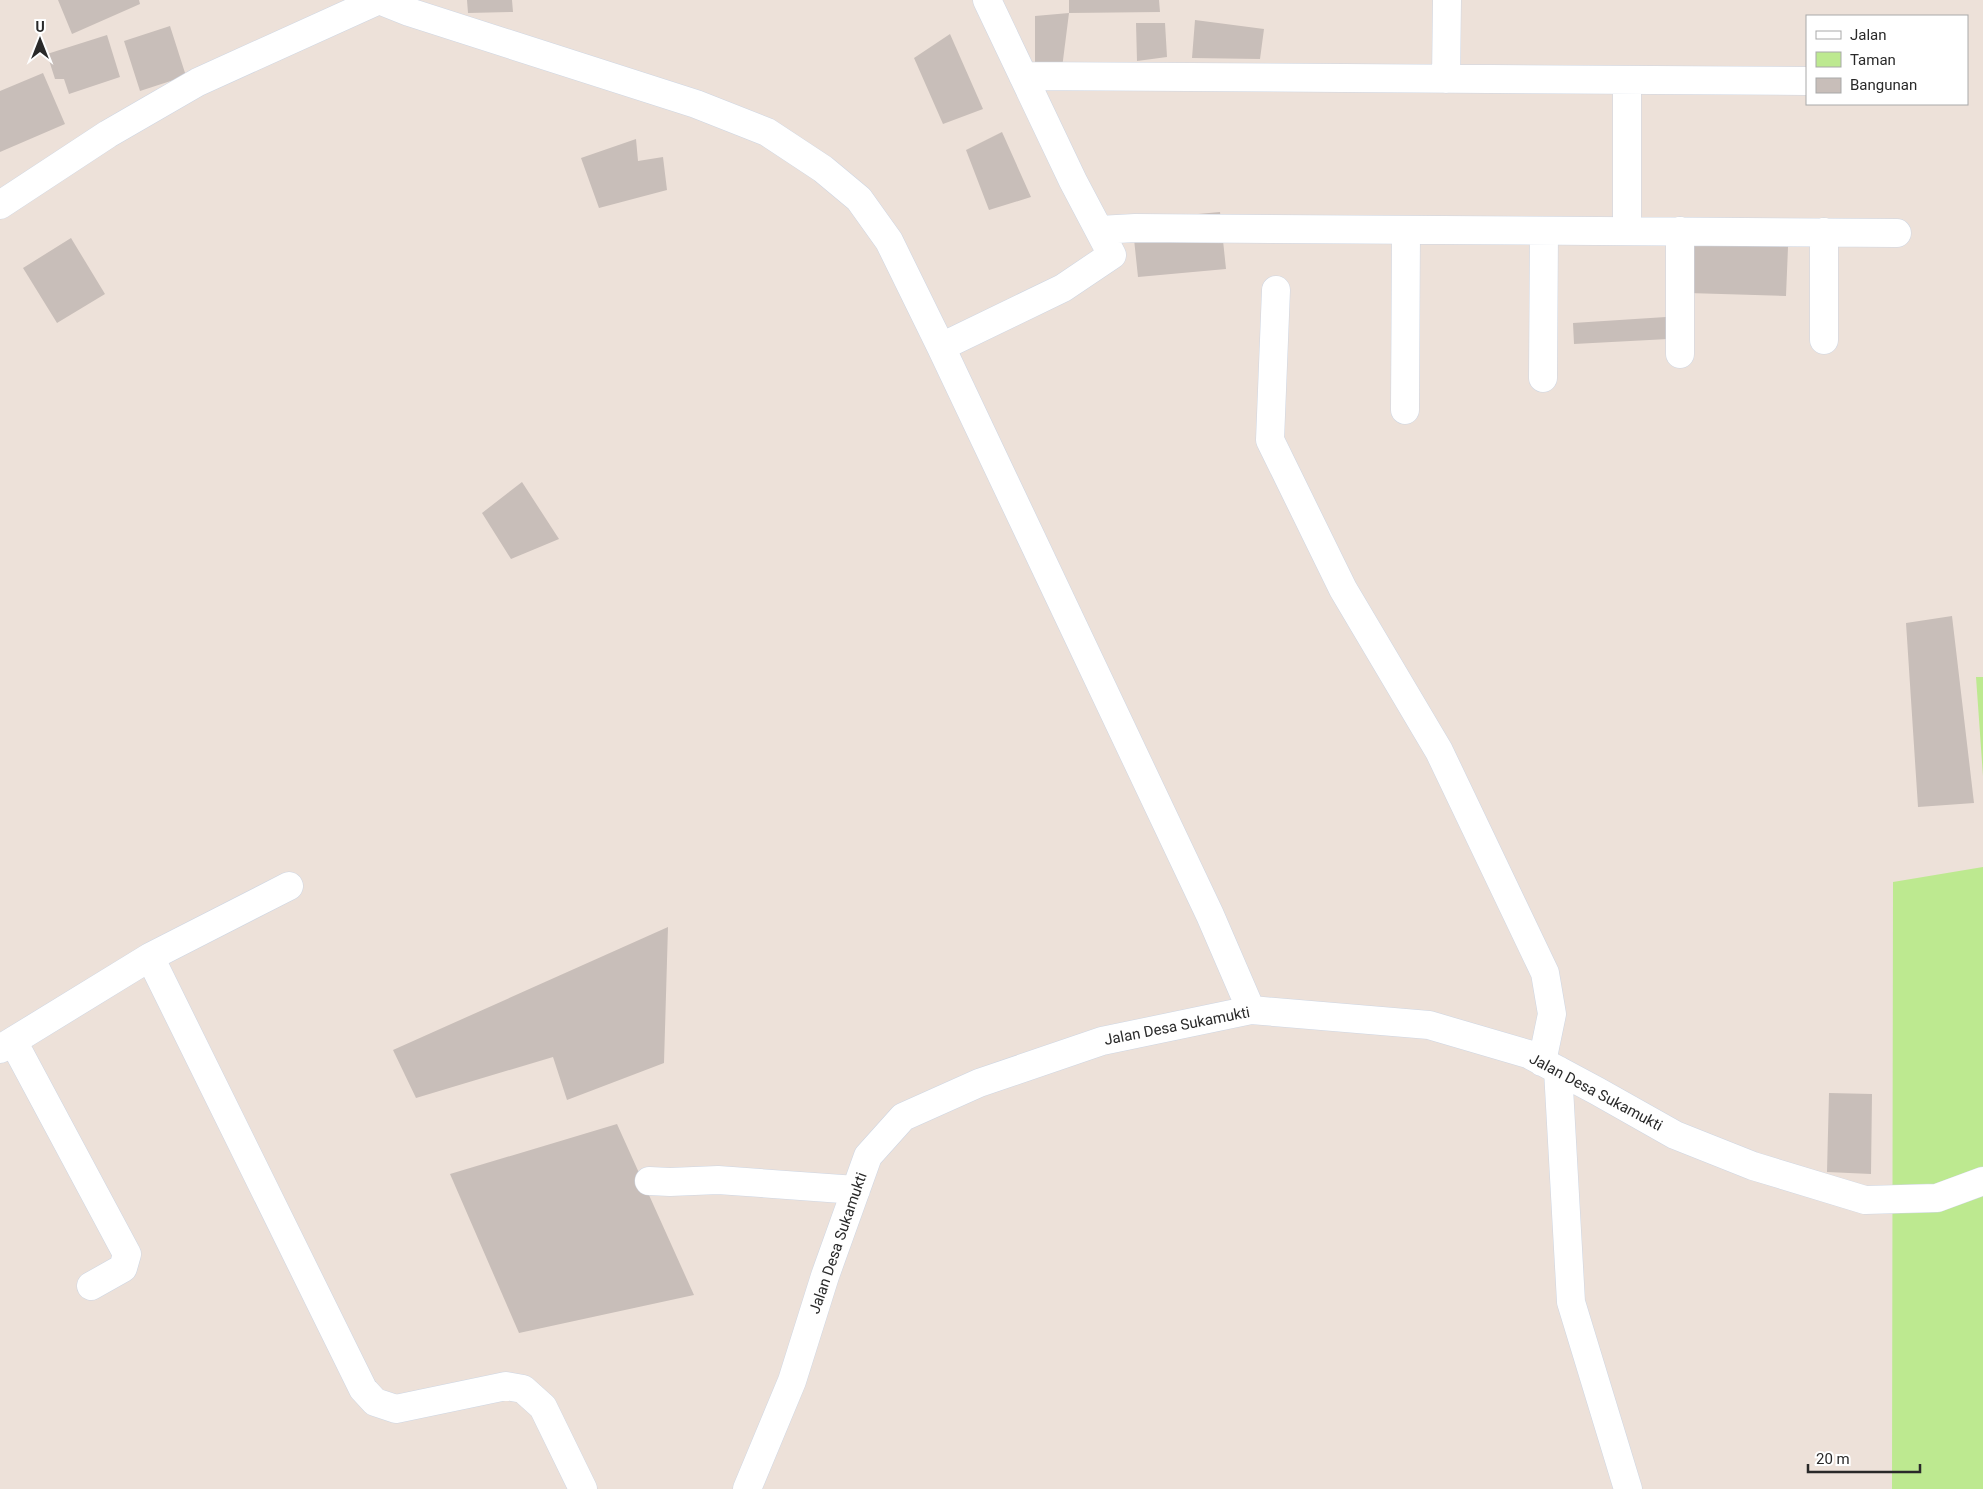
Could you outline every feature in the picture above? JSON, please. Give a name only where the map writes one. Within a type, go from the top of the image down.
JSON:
[{"type":"street","points":[[0,205],[108,134],[198,82],[379,0],[409,12],[696,104],[767,132],[824,168],[859,199],[889,242],[1210,915],[1251,1010]]},
{"type":"street","points":[[941,348],[1063,288],[1112,255],[987,0]]},
{"type":"street","points":[[1446,0],[1446,79]]},
{"type":"street","points":[[1023,76],[1806,81]]},
{"type":"street","points":[[1627,80],[1627,231]]},
{"type":"street","points":[[1099,230],[1897,233]]},
{"type":"street","points":[[1405,410],[1406,230]]},
{"type":"street","points":[[1543,378],[1544,231]]},
{"type":"street","points":[[1680,232],[1680,354]]},
{"type":"street","points":[[1824,232],[1824,340]]},
{"type":"street","points":[[1276,290],[1270,440],[1343,589],[1439,752],[1545,974],[1552,1014],[1550,1066],[1571,1302],[1628,1489]]},
{"type":"street","points":[[91,1286],[123,1268],[127,1254],[6,1045],[150,957],[288,886]]},
{"type":"street","points":[[150,957],[363,1389],[375,1402],[396,1409],[506,1386],[523,1389],[543,1407],[583,1489]]},
{"type":"street","name":"Jalan Desa Sukamukti","points":[[747,1489],[792,1381],[868,1156],[903,1118],[979,1083],[1102,1041],[1251,1010],[1429,1025],[1528,1054],[1675,1135],[1753,1166],[1865,1200],[1937,1198],[1983,1181]]},
{"type":"street","points":[[649,1181],[727,1181],[856,1190]]},
{"type":"green space","points":[[1976,677],[1983,677],[1983,776]]},
{"type":"green space","points":[[1983,867],[1983,1489],[1892,1489],[1893,882]]},
{"type":"building","points":[[58,0],[139,0],[140,4],[72,34]]},
{"type":"building","points":[[467,0],[512,0],[513,12],[468,13]]},
{"type":"building","points":[[1069,0],[1159,0],[1160,12],[1069,13]]},
{"type":"building","points":[[1069,13],[1061,76],[1035,68],[1035,16]]},
{"type":"building","points":[[1195,20],[1264,29],[1260,59],[1192,58]]},
{"type":"building","points":[[1136,23],[1165,23],[1167,57],[1137,61]]},
{"type":"building","points":[[170,26],[186,76],[140,91],[124,41]]},
{"type":"building","points":[[950,34],[983,109],[943,124],[914,58]]},
{"type":"building","points":[[107,35],[120,77],[69,94],[64,79],[55,79],[47,54]]},
{"type":"building","points":[[43,73],[65,124],[0,152],[0,91]]},
{"type":"building","points":[[1002,132],[1031,197],[989,210],[966,150]]},
{"type":"building","points":[[636,139],[638,161],[663,157],[667,190],[599,208],[581,158]]},
{"type":"building","points":[[1220,212],[1226,269],[1138,277],[1132,220]]},
{"type":"building","points":[[1691,220],[1789,223],[1786,296],[1688,293]]},
{"type":"building","points":[[71,238],[105,294],[57,323],[23,268]]},
{"type":"building","points":[[1666,317],[1668,339],[1574,344],[1573,323]]},
{"type":"building","points":[[522,482],[559,539],[511,559],[482,513]]},
{"type":"building","points":[[1952,616],[1974,803],[1918,807],[1906,623]]},
{"type":"building","points":[[668,927],[664,1063],[567,1100],[553,1057],[416,1098],[393,1050]]},
{"type":"building","points":[[1829,1093],[1872,1094],[1871,1174],[1827,1172]]},
{"type":"building","points":[[617,1124],[694,1295],[519,1333],[450,1174]]}]
